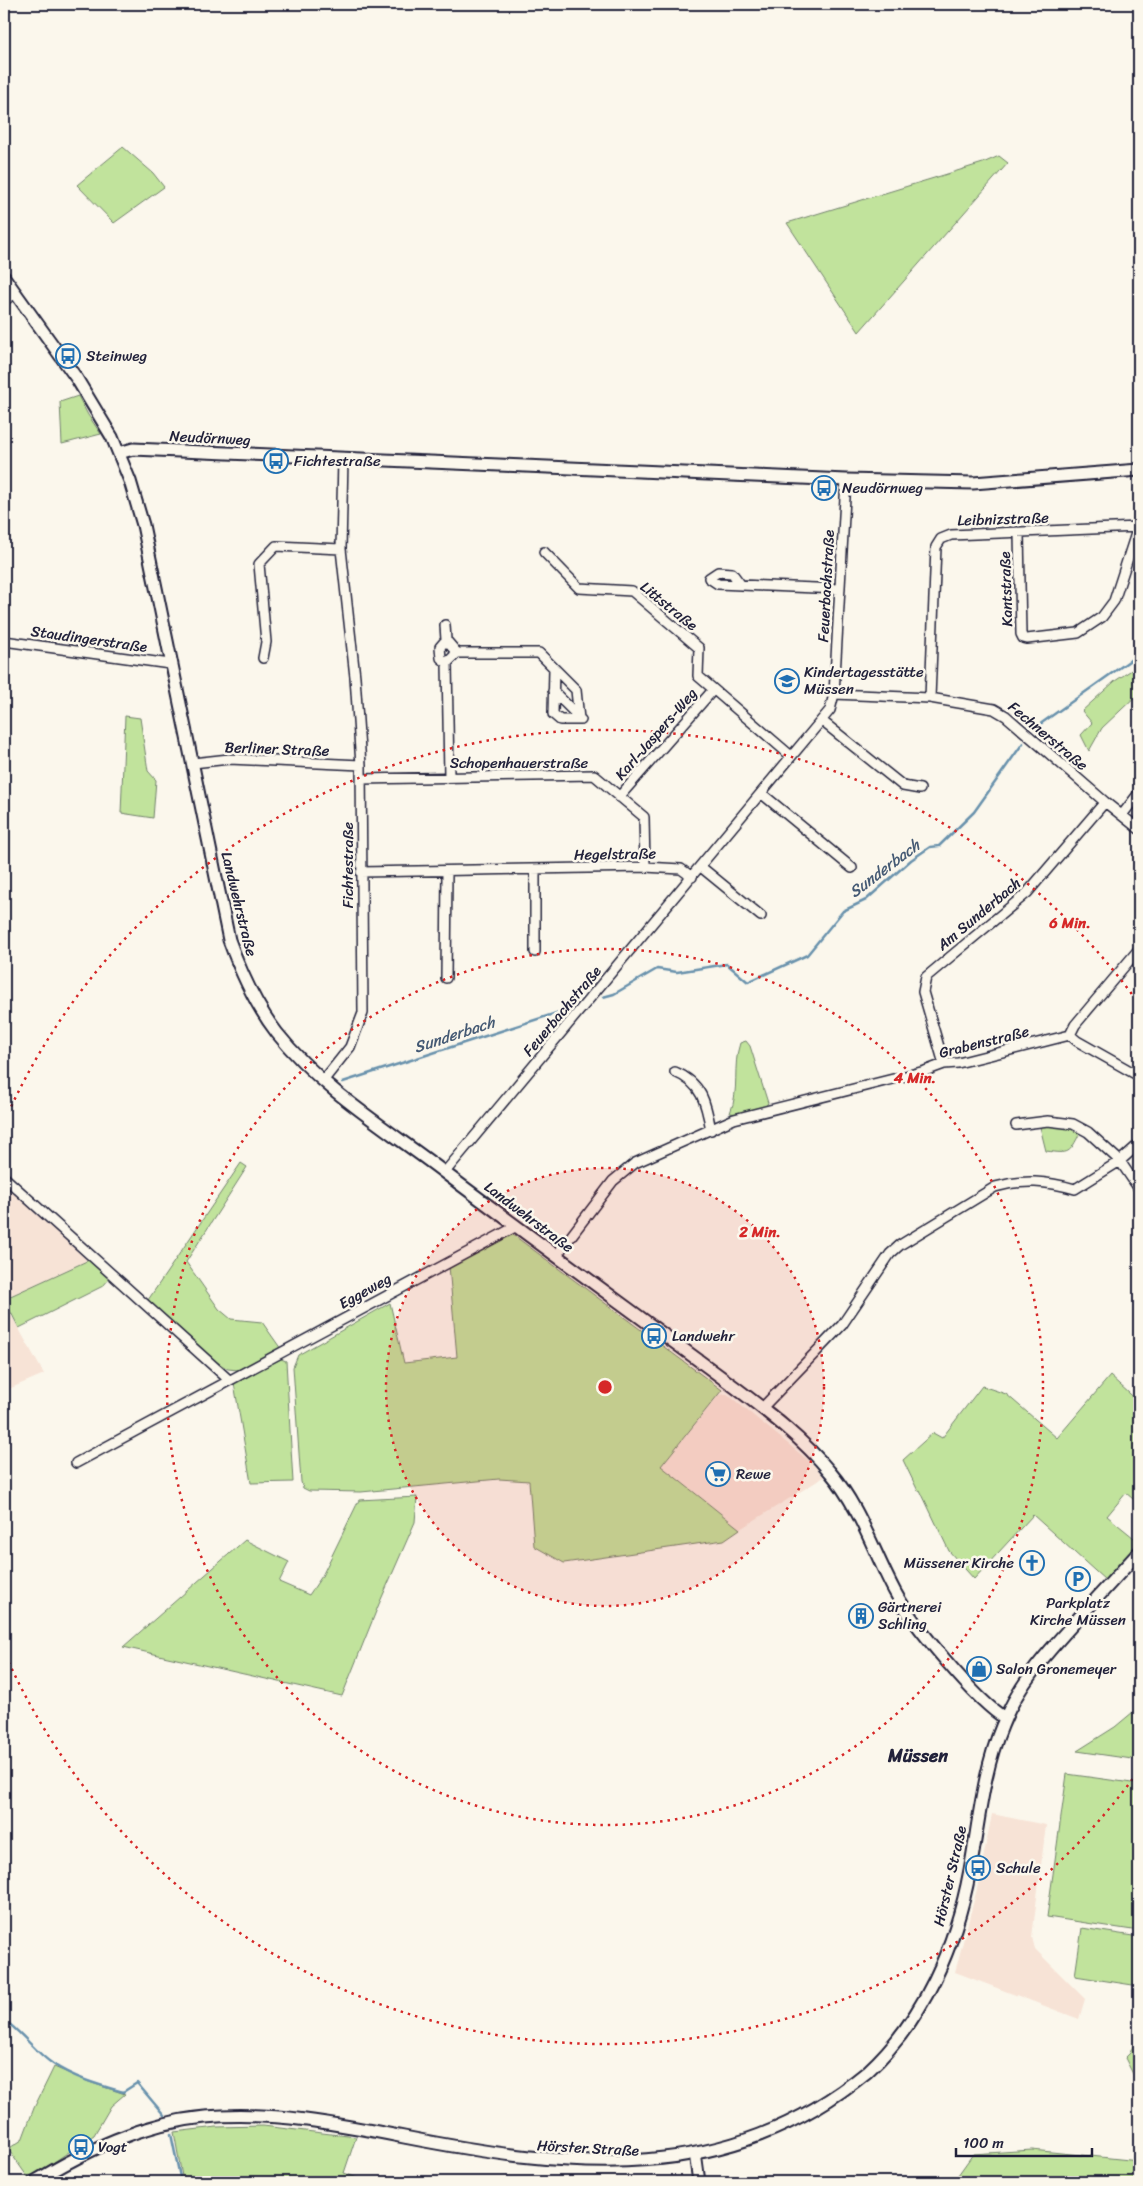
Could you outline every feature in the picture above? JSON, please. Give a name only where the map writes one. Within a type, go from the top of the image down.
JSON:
[{"type":"street","points":[[4,277],[77,379],[120,454],[143,525],[170,664]]},
{"type":"street","points":[[4,301],[15,293]]},
{"type":"street","name":"Neudörnweg","points":[[120,454],[133,449],[974,484],[1139,470]]},
{"type":"street","name":"Fichtestraße","points":[[323,1081],[350,1047],[363,1013],[361,765],[355,677],[342,549],[343,459]]},
{"type":"street","name":"Feuerbachstraße","points":[[445,1172],[830,710],[834,694],[846,480]]},
{"type":"street","name":"Leibnizstraße","points":[[930,698],[937,544],[944,537],[951,535],[1019,533],[1139,525]]},
{"type":"street","name":"Kantstraße","points":[[1019,533],[1021,634],[1023,638],[1027,639],[1078,633],[1102,617],[1114,601],[1139,525]]},
{"type":"street","points":[[263,658],[266,642],[259,564],[276,546],[342,549]]},
{"type":"street","name":"Littstraße","points":[[544,552],[579,588],[632,591],[699,648],[698,676],[791,756]]},
{"type":"street","points":[[741,585],[839,589]]},
{"type":"street","points":[[445,625],[446,640],[457,654]]},
{"type":"street","points":[[446,640],[440,647],[440,652],[441,658],[447,663]]},
{"type":"street","name":"Staudingerstraße","points":[[4,641],[170,664]]},
{"type":"street","points":[[449,776],[447,663],[457,654],[539,653],[576,690],[579,719]]},
{"type":"street","name":"Landwehrstraße","points":[[170,664],[193,763],[224,920],[239,969],[277,1032],[301,1060],[323,1081],[515,1227],[762,1408],[831,1472],[856,1511],[896,1594],[908,1612],[990,1708],[1005,1718]]},
{"type":"street","points":[[554,668],[553,714],[560,720],[579,719]]},
{"type":"street","points":[[560,698],[572,686]]},
{"type":"street","name":"Karl-Jaspers-Weg","points":[[619,797],[713,690]]},
{"type":"street","points":[[552,691],[579,719]]},
{"type":"street","name":"Fechnerstraße","points":[[834,694],[930,698],[994,709],[1006,716],[1105,802],[1139,828]]},
{"type":"street","points":[[822,721],[903,786],[920,789]]},
{"type":"street","name":"Berliner Straße","points":[[193,763],[229,760],[361,765]]},
{"type":"street","name":"Schopenhauerstraße","points":[[361,779],[594,775],[644,817],[645,866]]},
{"type":"street","points":[[761,793],[852,868]]},
{"type":"street","points":[[1122,815],[1139,793]]},
{"type":"street","name":"Am Sunderbach","points":[[944,1064],[923,992],[926,977],[1027,893],[1105,802]]},
{"type":"street","name":"Hegelstraße","points":[[361,872],[447,872],[645,866],[681,869],[692,877]]},
{"type":"street","points":[[700,867],[761,916]]},
{"type":"street","points":[[535,870],[535,952]]},
{"type":"street","points":[[446,978],[447,872]]},
{"type":"street","points":[[1139,949],[1074,1025],[1070,1035],[1077,1041],[1139,1076]]},
{"type":"street","name":"Grabenstraße","points":[[556,1256],[613,1181],[623,1172],[635,1163],[734,1119],[925,1071],[944,1064],[958,1063],[1070,1035]]},
{"type":"street","points":[[675,1072],[689,1078],[699,1092],[706,1104],[711,1130]]},
{"type":"street","points":[[1016,1125],[1048,1121],[1073,1124],[1088,1132],[1120,1161],[1139,1189]]},
{"type":"street","points":[[762,1408],[842,1325],[890,1254],[900,1244],[995,1187],[1013,1182],[1033,1181],[1075,1189],[1120,1161],[1139,1144]]},
{"type":"street","points":[[4,1177],[229,1380]]},
{"type":"street","name":"Eggeweg","points":[[76,1462],[515,1227]]},
{"type":"street","name":"Hörster Straße","points":[[34,2182],[102,2144],[171,2122],[205,2117],[295,2118],[505,2156],[584,2166],[643,2166],[696,2160],[751,2146],[804,2121],[869,2071],[908,2027],[938,1975],[960,1915],[993,1750],[1016,1694],[1033,1669],[1139,1552]]},
{"type":"street","points":[[696,2160],[699,2182]]},
{"type":"shaded area","points":[[4,1181],[89,1260],[4,1299]]},
{"type":"shaded area","points":[[4,1302],[44,1374],[4,1391]]},
{"type":"shaded area","points":[[727,1394],[815,1466],[824,1477],[740,1529],[661,1466],[719,1395]]},
{"type":"shaded area","points":[[992,1814],[1046,1825],[1032,1937],[1035,1949],[1085,1999],[1079,2019],[955,1972],[977,1889]]},
{"type":"green space","points":[[123,147],[153,173],[164,187],[114,223],[77,185]]},
{"type":"green space","points":[[999,156],[1008,163],[859,332],[787,223],[983,163]]},
{"type":"green space","points":[[78,396],[101,434],[62,444],[60,402]]},
{"type":"green space","points":[[1139,665],[1139,693],[1102,728],[1089,751],[1081,735],[1092,723],[1082,711],[1115,681]]},
{"type":"green space","points":[[125,716],[140,718],[148,771],[156,780],[153,818],[121,813]]},
{"type":"green space","points":[[746,1041],[750,1046],[768,1103],[756,1111],[739,1114],[730,1113],[735,1096],[736,1061],[740,1043]]},
{"type":"green space","points":[[1054,1124],[1068,1126],[1080,1133],[1068,1151],[1046,1151],[1040,1127]]},
{"type":"green space","points":[[241,1163],[247,1167],[186,1262],[219,1309],[231,1319],[262,1322],[281,1349],[238,1370],[228,1369],[218,1363],[148,1300]]},
{"type":"green space","points":[[512,1234],[722,1390],[661,1466],[740,1529],[724,1540],[564,1563],[534,1546],[529,1481],[499,1479],[361,1492],[309,1491],[303,1488],[293,1367],[298,1355],[390,1303],[404,1363],[457,1357],[449,1266]]},
{"type":"green space","points":[[89,1260],[110,1278],[103,1286],[19,1328],[4,1299]]},
{"type":"green space","points":[[281,1359],[286,1361],[293,1482],[251,1483],[234,1383]]},
{"type":"green space","points":[[1110,1376],[1139,1402],[1139,1504],[1126,1493],[1107,1516],[1139,1542],[1105,1580],[1033,1515],[974,1579],[949,1551],[920,1490],[918,1491],[903,1460],[933,1433],[942,1438],[982,1386],[1006,1394],[1057,1438]]},
{"type":"green space","points":[[417,1497],[415,1522],[342,1696],[123,1647],[245,1540],[289,1562],[279,1582],[309,1595],[322,1576],[359,1500]]},
{"type":"green space","points":[[1139,1707],[1139,1760],[1077,1751],[1115,1727]]},
{"type":"green space","points":[[1067,1774],[1139,1784],[1139,1931],[1047,1917]]},
{"type":"green space","points":[[1082,1928],[1139,1937],[1139,1986],[1075,1976]]},
{"type":"green space","points":[[1139,2032],[1139,2086],[1125,2058],[1130,2053]]},
{"type":"green space","points":[[54,2067],[89,2082],[125,2094],[111,2106],[94,2135],[29,2179],[8,2149],[22,2140],[34,2108]]},
{"type":"green space","points":[[263,2126],[356,2137],[344,2173],[368,2182],[183,2182],[174,2132],[217,2127]]},
{"type":"green space","points":[[1032,2150],[1139,2161],[1139,2182],[953,2182],[973,2154]]},
{"type":"waterway","name":"Sunderbach","points":[[1036,727],[1139,654]]},
{"type":"waterway","name":"Sunderbach","points":[[603,997],[614,994],[657,969],[677,972],[727,964],[748,982],[807,955],[843,911],[866,900],[911,860],[930,847],[939,846],[974,812],[1023,743]]},
{"type":"waterway","name":"Sunderbach","points":[[343,1082],[572,1008]]},
{"type":"waterway","points":[[4,2020],[17,2030],[46,2059],[69,2073],[123,2092],[137,2083],[164,2115]]},
{"type":"waterway","points":[[171,2134],[181,2182]]},
{"type":"place","name":"Steinweg","points":[[68,356]]},
{"type":"place","name":"Fichtestraße","points":[[276,461]]},
{"type":"place","name":"Neudörnweg","points":[[824,488]]},
{"type":"place","name":"Kindertagesstätte Müssen","points":[[787,681]]},
{"type":"place","name":"Landwehr","points":[[654,1336]]},
{"type":"place","name":"Rewe","points":[[718,1474]]},
{"type":"place","name":"Müssener Kirche","points":[[1032,1563]]},
{"type":"place","name":"Parkplatz Kirche Müssen","points":[[1078,1579]]},
{"type":"place","name":"Gärtnerei Schling","points":[[861,1616]]},
{"type":"place","name":"Salon Gronemeyer","points":[[979,1669]]},
{"type":"place","name":"Schule","points":[[978,1868]]},
{"type":"place","name":"Vogt","points":[[81,2147]]},
{"type":"district","name":"Müssen","points":[[918,1756]]}]
